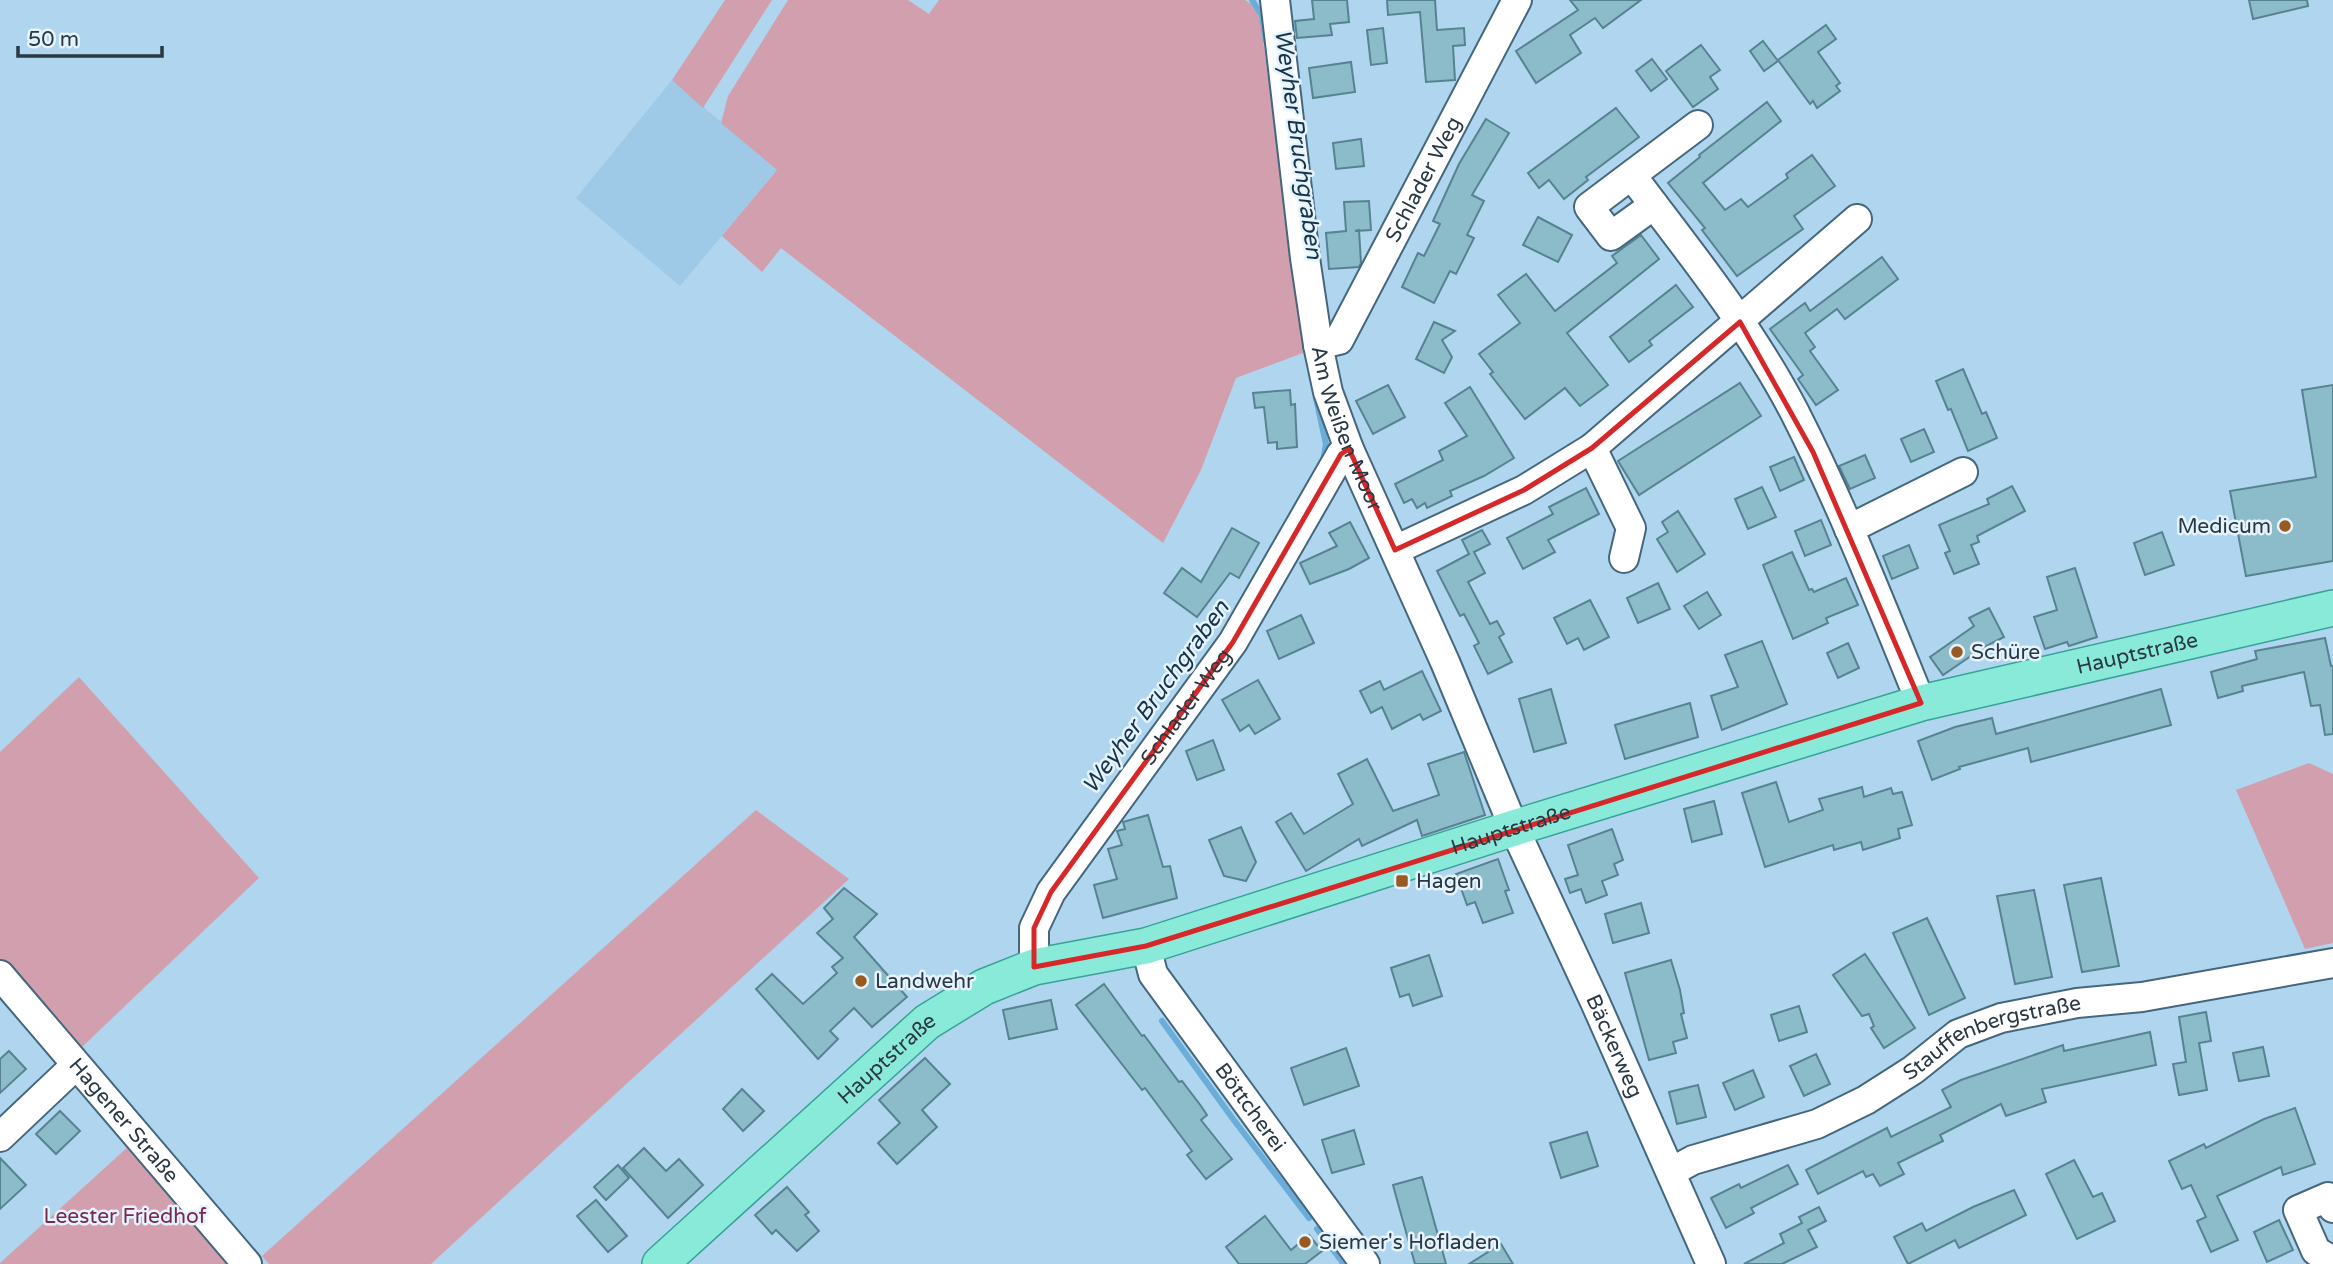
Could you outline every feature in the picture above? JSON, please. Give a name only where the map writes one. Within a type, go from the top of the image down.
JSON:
[{"type":"main road","name":"Hauptstraße","points":[[660,1264],[927,1022],[984,987],[1034,967],[1146,946],[1514,828],[1921,703],[2333,608]]},
{"type":"street","name":"Am Weißen Moor","points":[[1275,0],[1305,258],[1328,392],[1349,449],[1445,662],[1514,828]]},
{"type":"street","name":"Schlader Weg","points":[[1318,345],[1339,340],[1517,0]]},
{"type":"street","points":[[1654,205],[1611,236],[1589,207],[1698,125]]},
{"type":"street","points":[[1632,176],[1740,322],[1793,410],[1849,529],[1921,703]]},
{"type":"street","points":[[1395,550],[1524,490],[1592,448],[1857,219]]},
{"type":"street","points":[[1592,448],[1631,528],[1624,558]]},
{"type":"street","name":"Schlader Weg","points":[[1034,967],[1034,928],[1051,892],[1233,642],[1340,454],[1349,449]]},
{"type":"street","points":[[1849,529],[1963,472]]},
{"type":"street","name":"Bäckerweg","points":[[1514,828],[1711,1264]]},
{"type":"street","name":"Böttcherei","points":[[1146,946],[1153,974],[1365,1264]]},
{"type":"street","name":"Stauffenbergstraße","points":[[1671,1172],[1693,1160],[1817,1124],[1867,1100],[1913,1070],[1958,1034],[2001,1018],[2077,1003],[2143,997],[2333,963]]},
{"type":"street","name":"Hagener Straße","points":[[0,975],[247,1264]]},
{"type":"street","points":[[0,1137],[76,1065]]},
{"type":"street","points":[[2333,1208],[2328,1197],[2298,1210],[2316,1251],[2333,1261]]},
{"type":"highlighted area","points":[[1740,322],[1813,452],[1921,703],[1146,946],[1034,967],[1034,928],[1051,892],[1233,642],[1341,454],[1349,449],[1395,550],[1524,490],[1592,448]]},
{"type":"shaded area","points":[[672,80],[777,170],[680,286],[576,198]]},
{"type":"green space","points":[[725,0],[772,0],[703,108],[672,80]]},
{"type":"green space","points":[[788,0],[908,0],[929,14],[939,0],[1245,0],[1251,4],[1260,18],[1294,262],[1303,353],[1236,378],[1201,470],[1163,543],[781,248],[762,272],[722,236],[777,170],[721,123],[728,96]]},
{"type":"green space","points":[[79,677],[259,878],[80,1049],[0,959],[0,752]]},
{"type":"green space","points":[[2309,763],[2333,774],[2333,943],[2305,949],[2236,790]]},
{"type":"green space","points":[[756,810],[849,879],[431,1264],[269,1264],[262,1256]]},
{"type":"green space","name":"Leester Friedhof","points":[[129,1146],[229,1264],[0,1264],[0,1263]]},
{"type":"building","points":[[1312,0],[1347,0],[1349,22],[1330,24],[1332,35],[1297,38],[1295,21],[1314,19]]},
{"type":"building","points":[[1387,0],[1435,0],[1437,30],[1464,28],[1465,45],[1453,46],[1455,80],[1426,82],[1420,12],[1388,15]]},
{"type":"building","points":[[1570,0],[1641,0],[1603,28],[1595,18],[1570,35],[1581,53],[1536,83],[1516,51],[1578,10]]},
{"type":"building","points":[[2249,0],[2307,0],[2308,6],[2253,19]]},
{"type":"building","points":[[1826,25],[1836,39],[1818,52],[1840,83],[1836,86],[1840,91],[1817,108],[1813,101],[1810,104],[1778,60]]},
{"type":"building","points":[[1383,28],[1387,63],[1371,65],[1367,30]]},
{"type":"building","points":[[1763,41],[1778,61],[1764,71],[1750,51]]},
{"type":"building","points":[[1701,45],[1720,70],[1710,77],[1718,89],[1693,107],[1666,71]]},
{"type":"building","points":[[1652,59],[1667,79],[1651,91],[1636,71]]},
{"type":"building","points":[[1351,62],[1355,92],[1313,98],[1309,68]]},
{"type":"building","points":[[1767,102],[1781,121],[1703,183],[1725,210],[1741,199],[1748,207],[1788,178],[1786,174],[1812,155],[1835,186],[1794,216],[1803,229],[1737,276],[1702,230],[1705,228],[1668,183]]},
{"type":"building","points":[[1616,108],[1639,137],[1586,177],[1588,180],[1564,199],[1549,180],[1539,188],[1528,173]]},
{"type":"building","points":[[1486,119],[1509,133],[1472,195],[1484,201],[1467,235],[1474,238],[1456,274],[1450,271],[1434,303],[1402,287],[1418,253],[1424,256],[1440,224],[1433,221],[1459,164]]},
{"type":"building","points":[[1361,139],[1364,166],[1336,169],[1333,143]]},
{"type":"building","points":[[1369,201],[1371,230],[1359,231],[1359,267],[1329,269],[1326,233],[1346,231],[1344,202]]},
{"type":"building","points":[[1538,217],[1572,235],[1558,262],[1523,245]]},
{"type":"building","points":[[1641,235],[1659,259],[1567,333],[1608,385],[1580,406],[1565,388],[1525,419],[1490,374],[1493,372],[1479,354],[1520,323],[1498,295],[1526,274],[1555,311],[1617,263],[1612,256]]},
{"type":"building","points":[[1882,257],[1898,279],[1845,319],[1837,309],[1805,333],[1815,347],[1810,351],[1838,390],[1816,405],[1798,379],[1803,375],[1770,329],[1805,303],[1810,311]]},
{"type":"building","points":[[1676,285],[1693,307],[1649,341],[1652,345],[1629,362],[1610,337]]},
{"type":"building","points":[[1434,322],[1455,331],[1442,340],[1452,357],[1444,373],[1416,359]]},
{"type":"building","points":[[1963,369],[1982,414],[1986,412],[1997,438],[1968,451],[1936,381]]},
{"type":"building","points":[[1740,383],[1761,416],[1639,495],[1618,461]]},
{"type":"building","points":[[1388,385],[1405,417],[1373,434],[1356,401]]},
{"type":"building","name":"Medicum","points":[[2333,385],[2333,561],[2246,576],[2230,491],[2316,477],[2302,390]]},
{"type":"building","points":[[1470,387],[1514,458],[1484,476],[1450,491],[1452,496],[1427,508],[1425,503],[1417,508],[1412,499],[1404,503],[1395,484],[1443,460],[1439,451],[1467,436],[1445,403]]},
{"type":"building","points":[[1290,390],[1291,405],[1295,404],[1297,447],[1277,449],[1277,442],[1268,443],[1264,407],[1255,408],[1253,393]]},
{"type":"building","points":[[1924,429],[1934,452],[1911,462],[1901,439]]},
{"type":"building","points":[[1865,455],[1875,478],[1850,489],[1839,466]]},
{"type":"building","points":[[1794,457],[1804,480],[1780,491],[1770,467]]},
{"type":"building","points":[[2012,486],[2025,511],[1977,536],[1979,542],[1971,545],[1979,564],[1954,574],[1945,553],[1950,551],[1939,525],[1989,504],[1987,499]]},
{"type":"building","points":[[1762,487],[1776,517],[1748,529],[1735,499]]},
{"type":"building","points":[[1586,488],[1599,514],[1548,540],[1555,552],[1523,569],[1507,538],[1553,514],[1549,507]]},
{"type":"building","points":[[1678,511],[1705,554],[1677,572],[1657,539],[1668,532],[1662,522]]},
{"type":"building","points":[[1821,520],[1831,545],[1805,556],[1795,531]]},
{"type":"building","points":[[1350,522],[1369,558],[1310,584],[1300,563],[1337,546],[1329,533]]},
{"type":"building","points":[[1232,528],[1259,543],[1239,578],[1230,573],[1197,617],[1164,593],[1182,568],[1201,582]]},
{"type":"building","points":[[1482,530],[1490,544],[1474,552],[1485,573],[1468,582],[1490,624],[1497,621],[1504,634],[1499,637],[1512,662],[1488,674],[1474,646],[1479,643],[1464,614],[1460,616],[1437,571],[1469,554],[1462,540]]},
{"type":"building","points":[[2162,532],[2174,565],[2145,575],[2134,543]]},
{"type":"building","points":[[1909,545],[1918,568],[1892,579],[1883,556]]},
{"type":"building","points":[[1792,552],[1809,590],[1814,592],[1846,578],[1858,605],[1826,618],[1828,623],[1793,639],[1763,565]]},
{"type":"building","points":[[2075,568],[2097,637],[2069,646],[2067,642],[2045,649],[2034,617],[2057,610],[2047,577]]},
{"type":"building","points":[[1658,583],[1670,609],[1638,623],[1627,598]]},
{"type":"building","points":[[1707,592],[1721,615],[1699,629],[1684,606]]},
{"type":"building","points":[[1590,600],[1609,637],[1584,650],[1578,638],[1567,644],[1554,618]]},
{"type":"building","name":"Schüre","points":[[1989,608],[2004,637],[1943,675],[1930,657],[1974,626],[1969,618]]},
{"type":"building","points":[[1301,615],[1314,643],[1279,659],[1267,631]]},
{"type":"building","points":[[2325,638],[2333,666],[2333,734],[2325,735],[2320,705],[2311,706],[2304,672],[2242,686],[2243,691],[2218,698],[2211,672],[2257,659],[2255,651]]},
{"type":"building","points":[[1762,641],[1787,704],[1722,730],[1711,696],[1738,687],[1725,655]]},
{"type":"building","points":[[1848,643],[1859,668],[1838,678],[1827,653]]},
{"type":"building","points":[[1422,671],[1441,711],[1423,720],[1420,714],[1392,729],[1382,707],[1371,713],[1360,691],[1380,681],[1384,690]]},
{"type":"building","points":[[1258,680],[1280,719],[1255,734],[1249,725],[1240,731],[1222,700]]},
{"type":"building","points":[[1551,689],[1566,743],[1534,752],[1519,699]]},
{"type":"building","points":[[2161,689],[2171,725],[2031,762],[2028,748],[1959,767],[1960,769],[1932,780],[1918,741],[1955,727],[1992,718],[1996,734]]},
{"type":"building","points":[[1690,703],[1698,737],[1625,759],[1615,725]]},
{"type":"building","points":[[1213,740],[1224,770],[1197,780],[1186,751]]},
{"type":"building","points":[[1464,752],[1485,815],[1422,836],[1417,820],[1362,846],[1359,839],[1306,871],[1276,822],[1291,813],[1304,834],[1353,804],[1338,774],[1367,759],[1393,811],[1439,795],[1428,764]]},
{"type":"building","points":[[1776,782],[1789,822],[1823,810],[1819,799],[1862,787],[1864,797],[1891,788],[1893,794],[1902,792],[1912,825],[1898,829],[1900,838],[1863,850],[1861,842],[1834,850],[1833,845],[1765,867],[1742,793]]},
{"type":"building","points":[[1714,801],[1722,834],[1692,842],[1684,809]]},
{"type":"building","points":[[1148,815],[1163,867],[1170,866],[1177,898],[1103,918],[1094,885],[1117,879],[1108,849],[1122,845],[1117,831],[1125,829],[1123,822]]},
{"type":"building","points":[[1241,827],[1256,862],[1246,881],[1224,876],[1209,840]]},
{"type":"building","points":[[1612,829],[1623,860],[1614,864],[1618,875],[1602,881],[1607,895],[1586,903],[1581,889],[1570,893],[1565,879],[1578,875],[1568,845]]},
{"type":"building","points":[[1498,859],[1509,890],[1505,891],[1513,913],[1483,923],[1475,902],[1467,905],[1456,874]]},
{"type":"building","points":[[2101,878],[2119,966],[2082,972],[2064,885]]},
{"type":"building","name":"Landwehr","points":[[844,888],[877,914],[854,937],[907,997],[872,1027],[854,1008],[830,1031],[838,1039],[818,1059],[756,989],[772,974],[803,1004],[837,973],[832,967],[843,958],[817,933],[833,919],[824,908]]},
{"type":"building","points":[[2034,890],[2052,977],[2015,984],[1997,896]]},
{"type":"building","points":[[1641,903],[1649,933],[1613,943],[1605,914]]},
{"type":"building","points":[[1927,918],[1965,998],[1929,1015],[1893,933]]},
{"type":"building","points":[[1865,954],[1915,1028],[1884,1048],[1871,1028],[1874,1026],[1869,1014],[1862,1016],[1833,975]]},
{"type":"building","points":[[1429,955],[1442,996],[1413,1006],[1409,994],[1400,997],[1391,968]]},
{"type":"building","points":[[1671,960],[1680,990],[1684,1013],[1681,1014],[1687,1038],[1673,1042],[1676,1053],[1649,1060],[1625,973]]},
{"type":"building","points":[[1104,984],[1142,1036],[1144,1035],[1179,1082],[1182,1081],[1201,1106],[1207,1115],[1201,1120],[1232,1159],[1206,1179],[1187,1155],[1192,1151],[1145,1088],[1142,1090],[1076,1005]]},
{"type":"building","points":[[1051,1000],[1057,1029],[1009,1039],[1003,1010]]},
{"type":"building","points":[[1799,1006],[1807,1032],[1779,1041],[1771,1015]]},
{"type":"building","points":[[2206,1012],[2211,1041],[2199,1043],[2207,1090],[2179,1095],[2173,1064],[2186,1062],[2179,1017]]},
{"type":"building","points":[[2150,1032],[2156,1065],[2042,1089],[2046,1102],[2006,1116],[2001,1104],[1940,1135],[1943,1141],[1898,1163],[1904,1174],[1880,1186],[1873,1174],[1866,1177],[1863,1171],[1818,1194],[1806,1170],[1887,1128],[1891,1137],[1951,1107],[1942,1090],[1961,1080],[2063,1045],[2064,1051]]},
{"type":"building","points":[[2263,1047],[2269,1076],[2239,1081],[2233,1053]]},
{"type":"building","points":[[1346,1048],[1359,1086],[1304,1105],[1291,1068]]},
{"type":"building","points":[[9,1051],[26,1069],[0,1093],[0,1059]]},
{"type":"building","points":[[1816,1054],[1830,1084],[1804,1096],[1790,1066]]},
{"type":"building","points":[[925,1058],[950,1084],[922,1110],[937,1127],[897,1164],[878,1143],[900,1123],[879,1100]]},
{"type":"building","points":[[1753,1070],[1764,1097],[1735,1110],[1723,1083]]},
{"type":"building","points":[[1698,1085],[1706,1117],[1677,1124],[1669,1092]]},
{"type":"building","points":[[742,1089],[764,1111],[743,1131],[723,1109]]},
{"type":"building","points":[[2295,1108],[2315,1164],[2283,1175],[2281,1167],[2217,1196],[2238,1240],[2211,1252],[2197,1221],[2206,1217],[2191,1185],[2182,1189],[2169,1161],[2204,1144],[2206,1148],[2264,1119]]},
{"type":"building","points":[[60,1111],[80,1131],[56,1154],[36,1134]]},
{"type":"building","points":[[1354,1130],[1364,1164],[1332,1173],[1322,1140]]},
{"type":"building","points":[[1587,1132],[1598,1166],[1561,1178],[1550,1143]]},
{"type":"building","points":[[644,1148],[666,1171],[679,1159],[703,1185],[668,1218],[623,1168]]},
{"type":"building","points":[[0,1158],[26,1185],[0,1209]]},
{"type":"building","points":[[2074,1160],[2093,1197],[2102,1193],[2115,1221],[2077,1239],[2046,1174]]},
{"type":"building","points":[[618,1165],[629,1178],[606,1200],[594,1187]]},
{"type":"building","points":[[1788,1165],[1798,1184],[1751,1208],[1754,1213],[1726,1228],[1711,1198],[1739,1184],[1741,1188]]},
{"type":"building","points":[[1422,1177],[1446,1264],[1415,1264],[1399,1207],[1393,1185]]},
{"type":"building","points":[[787,1187],[809,1212],[805,1215],[819,1231],[797,1251],[776,1230],[772,1234],[755,1215]]},
{"type":"building","points":[[2014,1190],[2026,1215],[1959,1248],[1955,1240],[1908,1264],[1894,1237],[1922,1223],[1926,1231]]},
{"type":"building","points":[[596,1200],[627,1236],[608,1252],[577,1216]]},
{"type":"building","points":[[1819,1207],[1826,1221],[1808,1230],[1817,1247],[1782,1264],[1744,1264],[1784,1243],[1780,1234],[1802,1223],[1799,1217]]},
{"type":"building","points":[[1265,1216],[1291,1250],[1309,1235],[1322,1251],[1305,1264],[1239,1264],[1226,1247]]},
{"type":"building","points":[[2279,1220],[2293,1250],[2267,1262],[2254,1232]]},
{"type":"building","points":[[1501,1244],[1513,1264],[1469,1264]]},
{"type":"waterway","name":"Weyher Bruchgraben","points":[[1252,0],[1262,16],[1266,41]]},
{"type":"waterway","name":"Weyher Bruchgraben","points":[[1316,398],[1326,444],[1323,461]]},
{"type":"waterway","name":"Weyher Bruchgraben","points":[[1162,1021],[1309,1218]]},
{"type":"waterway","name":"Weyher Bruchgraben","points":[[1317,1229],[1340,1259]]},
{"type":"place","name":"Medicum","points":[[2285,526]]},
{"type":"place","name":"Schüre","points":[[1957,652]]},
{"type":"place","name":"Hagen","points":[[1402,881]]},
{"type":"place","name":"Landwehr","points":[[861,981]]},
{"type":"place","name":"Siemer's Hofladen","points":[[1305,1242]]}]
